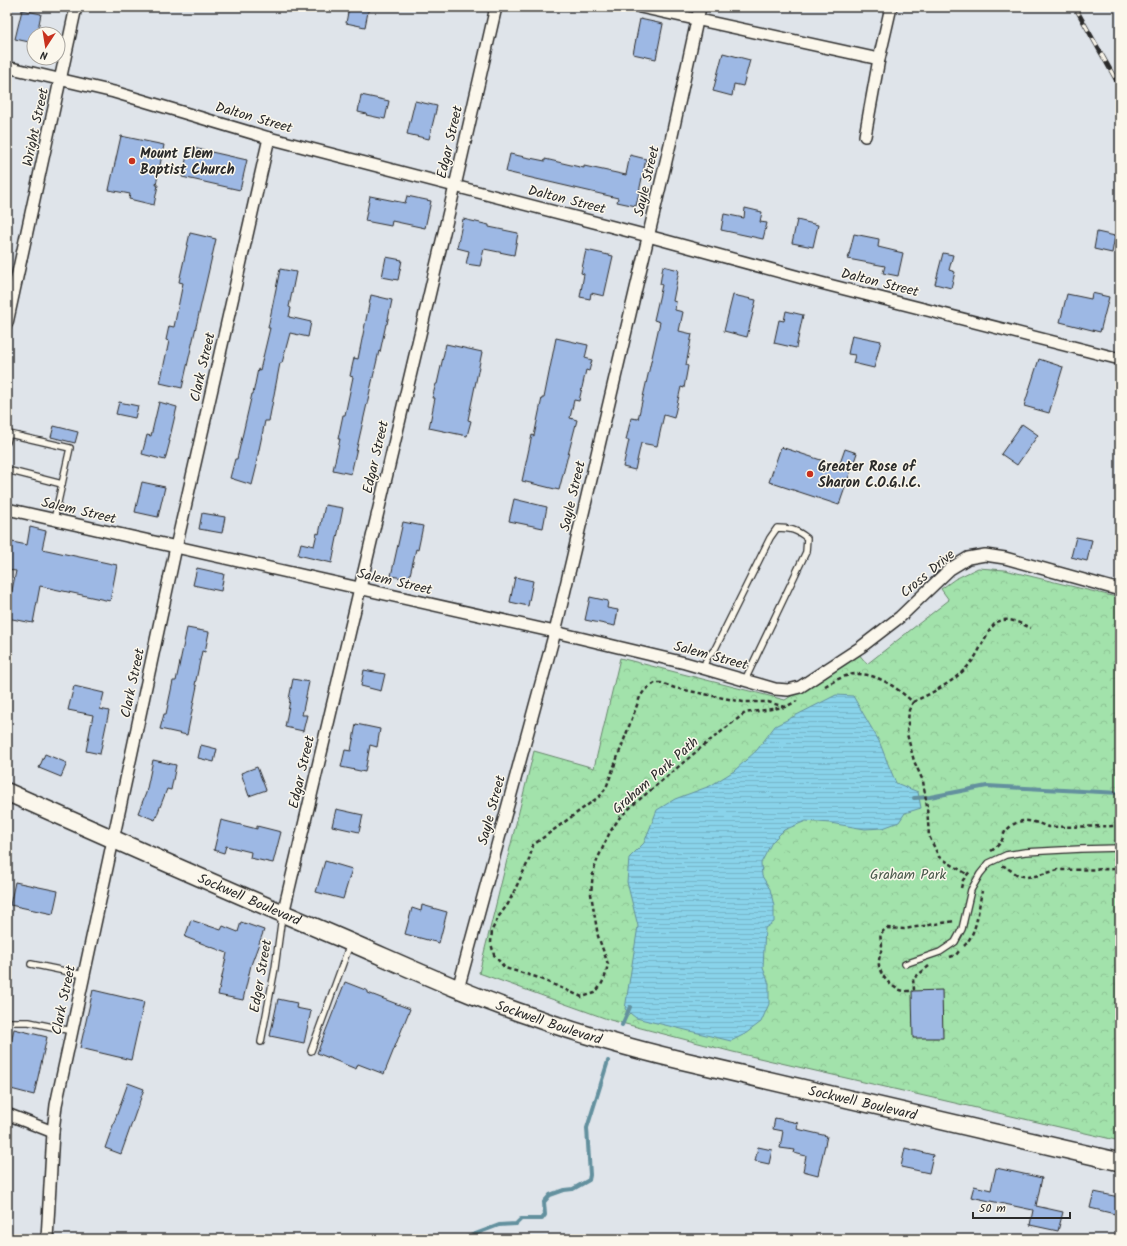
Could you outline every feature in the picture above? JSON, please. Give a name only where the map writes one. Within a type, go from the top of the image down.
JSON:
[{"type":"main road","name":"Sockwell Boulevard","points":[[7,792],[283,914],[458,989],[569,1030],[645,1052],[1120,1162]]},
{"type":"street","name":"Wright Street","points":[[7,323],[76,7]]},
{"type":"street","name":"Edgar Street","points":[[283,914],[496,7]]},
{"type":"street","points":[[640,7],[879,60]]},
{"type":"street","name":"Sayle Street","points":[[458,989],[555,632],[700,7]]},
{"type":"street","points":[[865,136],[879,60],[891,7]]},
{"type":"street","name":"Dalton Street","points":[[7,67],[114,92],[269,138],[648,236],[821,283],[1120,359]]},
{"type":"street","name":"Clark Street","points":[[47,1239],[52,1132],[56,1105],[176,547],[269,138]]},
{"type":"street","name":"Salem Street","points":[[7,509],[555,632],[703,668],[775,689]]},
{"type":"street","name":"Cross Drive","points":[[775,689],[788,690],[800,687],[861,647],[900,617],[950,569],[968,558],[985,555],[1006,558],[1120,590]]},
{"type":"street","points":[[7,1114],[52,1132]]},
{"type":"lane","points":[[7,442],[9,434],[70,448],[54,520]]},
{"type":"lane","points":[[7,470],[62,484]]},
{"type":"lane","points":[[703,668],[770,538],[777,528],[788,528],[802,533],[807,538],[806,552],[745,680]]},
{"type":"lane","points":[[905,964],[940,952],[955,942],[962,929],[971,890],[989,862],[1006,855],[1026,852],[1120,848]]},
{"type":"lane","name":"Edger Street","points":[[261,1042],[275,968],[283,914]]},
{"type":"lane","points":[[311,1051],[350,943]]},
{"type":"lane","points":[[31,964],[84,975]]},
{"type":"lane","points":[[7,1022],[29,1022],[72,1031]]},
{"type":"path","points":[[967,874],[939,857],[929,836],[923,781],[914,761],[907,734],[909,710],[912,702],[936,691],[963,671],[975,657],[996,623],[1006,619],[1031,628]]},
{"type":"path","points":[[820,689],[840,678],[856,674],[877,677],[895,687],[912,702]]},
{"type":"path","name":"Graham Park Path","points":[[785,707],[768,702],[743,702],[675,688],[661,683],[654,683],[644,691],[629,724],[606,788],[600,796],[533,845],[529,860],[508,904],[499,916],[492,930],[491,943],[494,955],[504,968],[536,977],[582,997],[595,992],[605,977],[608,964],[598,936],[591,894],[593,872],[610,832],[620,817],[703,746],[745,713],[785,707],[799,700]]},
{"type":"path","points":[[998,868],[1004,866],[1018,875],[1027,877],[1058,870],[1120,870]]},
{"type":"path","points":[[943,960],[956,955],[968,942],[975,927],[982,887]]},
{"type":"path","points":[[884,977],[889,984],[907,991],[914,989],[913,980],[931,965]]},
{"type":"green space","name":"Graham Park","points":[[978,568],[1005,570],[1120,598],[1120,1141],[733,1052],[610,1020],[479,973],[534,751],[594,768],[620,658],[785,700],[858,653],[867,664],[949,600],[941,589],[955,579]]},
{"type":"water","points":[[836,695],[853,696],[879,741],[896,783],[918,792],[921,808],[905,813],[899,822],[883,828],[865,829],[830,823],[806,821],[784,830],[772,842],[761,863],[762,876],[770,889],[774,906],[774,922],[765,928],[763,968],[769,984],[769,1004],[761,1022],[745,1034],[731,1041],[636,1018],[625,1009],[638,926],[627,882],[629,858],[644,843],[657,810],[675,799],[710,786],[734,771],[757,750],[775,726]]},
{"type":"building","points":[[349,7],[369,7],[365,27],[346,23]]},
{"type":"building","points":[[22,10],[41,14],[39,26],[26,26],[26,41],[15,39]]},
{"type":"building","points":[[640,19],[663,24],[656,59],[633,54]]},
{"type":"building","points":[[723,53],[750,60],[743,86],[734,84],[732,96],[713,91]]},
{"type":"building","points":[[361,95],[389,101],[385,119],[358,112]]},
{"type":"building","points":[[415,101],[437,106],[429,139],[407,134]]},
{"type":"building","points":[[121,136],[164,145],[156,185],[158,185],[154,205],[129,199],[130,194],[109,190]]},
{"type":"building","points":[[189,147],[247,160],[240,190],[182,177]]},
{"type":"building","points":[[510,154],[545,161],[545,159],[584,168],[584,166],[626,175],[630,155],[646,159],[636,206],[617,202],[618,198],[506,172]]},
{"type":"building","points":[[370,196],[405,203],[407,196],[431,201],[425,228],[392,221],[391,226],[365,221]]},
{"type":"building","points":[[745,208],[762,212],[760,222],[767,223],[763,239],[721,230],[724,214],[744,218]]},
{"type":"building","points":[[463,219],[489,225],[489,227],[518,233],[514,255],[484,249],[480,266],[466,264],[469,251],[457,248]]},
{"type":"building","points":[[797,220],[818,225],[813,247],[792,243]]},
{"type":"building","points":[[1097,232],[1115,236],[1112,253],[1094,249]]},
{"type":"building","points":[[190,233],[216,239],[182,388],[160,383],[169,341],[166,340],[169,326],[174,327],[183,283],[179,282]]},
{"type":"building","points":[[854,234],[879,239],[878,247],[903,253],[898,276],[883,273],[885,266],[848,259]]},
{"type":"building","points":[[586,250],[613,256],[604,296],[591,293],[590,299],[580,297],[584,274],[581,273]]},
{"type":"building","points":[[943,253],[953,255],[949,270],[955,272],[951,288],[935,284]]},
{"type":"building","points":[[386,257],[402,260],[398,280],[382,277]]},
{"type":"building","points":[[663,266],[679,270],[673,301],[676,302],[675,310],[683,312],[679,331],[692,334],[686,365],[688,366],[684,388],[681,387],[674,418],[664,415],[657,446],[641,443],[635,470],[623,467],[629,440],[626,440],[631,418],[638,419],[660,322],[654,320],[662,285],[660,284]]},
{"type":"building","points":[[280,269],[296,272],[289,307],[291,308],[289,317],[311,322],[308,337],[290,333],[282,363],[280,363],[269,421],[265,421],[252,485],[230,478],[235,459],[237,459],[258,369],[260,370],[270,328],[268,328]]},
{"type":"building","points":[[1092,293],[1109,297],[1100,332],[1060,322],[1067,294],[1091,299]]},
{"type":"building","points":[[371,295],[392,300],[351,474],[333,470],[340,439],[338,439],[343,415],[345,415],[353,377],[350,376],[354,358],[358,359]]},
{"type":"building","points":[[733,295],[756,300],[747,337],[724,331]]},
{"type":"building","points":[[786,311],[803,315],[796,348],[774,343],[779,320],[784,321]]},
{"type":"building","points":[[852,335],[881,341],[874,368],[853,363],[855,355],[848,354]]},
{"type":"building","points":[[556,338],[588,345],[585,358],[592,360],[589,371],[586,370],[579,401],[574,400],[570,418],[577,420],[559,490],[522,481],[532,435],[534,436],[542,398],[544,398]]},
{"type":"building","points":[[446,344],[482,352],[468,420],[471,421],[467,436],[429,428],[435,398],[432,398],[437,384]]},
{"type":"building","points":[[1039,359],[1063,367],[1049,413],[1024,406]]},
{"type":"building","points":[[119,402],[138,406],[135,418],[116,414]]},
{"type":"building","points":[[159,402],[177,407],[165,460],[142,454],[147,435],[151,436]]},
{"type":"building","points":[[1022,424],[1038,435],[1017,465],[1001,454]]},
{"type":"building","points":[[54,426],[78,432],[75,443],[51,437]]},
{"type":"building","name":"Greater Rose of Sharon C.O.G.I.C.","points":[[781,447],[839,466],[845,449],[857,453],[839,505],[769,482]]},
{"type":"building","points":[[142,482],[165,487],[158,517],[135,512]]},
{"type":"building","points":[[514,499],[547,507],[543,528],[509,521]]},
{"type":"building","points":[[325,505],[343,508],[332,563],[298,555],[301,543],[314,546],[317,533],[319,534]]},
{"type":"building","points":[[202,513],[225,517],[222,533],[199,529]]},
{"type":"building","points":[[403,522],[423,526],[418,550],[416,549],[409,579],[391,576]]},
{"type":"building","points":[[30,527],[46,531],[42,549],[117,565],[110,601],[40,586],[33,623],[7,618],[7,595],[11,595],[16,571],[7,570],[7,541],[27,545]]},
{"type":"building","points":[[1076,537],[1092,540],[1087,561],[1071,557]]},
{"type":"building","points":[[197,568],[224,574],[221,591],[193,585]]},
{"type":"building","points":[[515,577],[533,581],[528,606],[510,602]]},
{"type":"building","points":[[590,597],[608,601],[607,608],[618,610],[615,626],[585,620]]},
{"type":"building","points":[[187,628],[209,632],[205,652],[202,651],[195,685],[197,686],[187,735],[160,729],[164,714],[166,714],[173,681],[176,681]]},
{"type":"building","points":[[364,670],[385,674],[381,691],[361,686]]},
{"type":"building","points":[[293,679],[309,682],[302,715],[307,715],[303,731],[285,727]]},
{"type":"building","points":[[74,686],[104,693],[100,709],[109,711],[100,754],[86,751],[93,715],[68,710]]},
{"type":"building","points":[[356,724],[380,729],[377,747],[370,745],[365,772],[341,767],[345,750],[351,751]]},
{"type":"building","points":[[201,745],[217,749],[214,762],[198,758]]},
{"type":"building","points":[[45,754],[67,763],[61,777],[39,768]]},
{"type":"building","points":[[153,760],[176,765],[171,790],[167,789],[155,820],[138,813],[146,793]]},
{"type":"building","points":[[257,767],[266,790],[249,796],[241,773]]},
{"type":"building","points":[[336,809],[363,815],[359,832],[332,826]]},
{"type":"building","points":[[221,820],[257,829],[257,826],[281,832],[273,863],[250,858],[251,852],[226,846],[224,853],[214,850]]},
{"type":"building","points":[[325,861],[352,869],[343,899],[316,892]]},
{"type":"building","points":[[15,882],[58,891],[53,914],[10,905]]},
{"type":"building","points":[[422,905],[447,912],[439,943],[405,934],[412,908],[421,911]]},
{"type":"building","points":[[191,920],[221,930],[223,926],[238,932],[241,922],[264,930],[251,965],[243,1000],[218,995],[227,953],[185,937]]},
{"type":"building","points":[[345,982],[368,991],[368,993],[410,1009],[384,1074],[358,1064],[356,1069],[317,1053]]},
{"type":"building","points":[[93,990],[144,1002],[131,1060],[80,1048]]},
{"type":"building","points":[[942,990],[943,1038],[913,1038],[912,991]]},
{"type":"building","points":[[278,999],[297,1003],[296,1008],[311,1011],[304,1043],[270,1036]]},
{"type":"building","points":[[14,1029],[47,1037],[34,1095],[7,1088],[7,1059]]},
{"type":"building","points":[[128,1083],[144,1089],[121,1154],[105,1148]]},
{"type":"building","points":[[775,1118],[798,1123],[797,1129],[827,1136],[818,1175],[803,1171],[806,1156],[794,1153],[795,1150],[780,1148],[783,1131],[773,1129]]},
{"type":"building","points":[[758,1147],[772,1150],[769,1164],[755,1161]]},
{"type":"building","points":[[905,1148],[933,1155],[929,1173],[901,1167]]},
{"type":"building","points":[[996,1168],[1042,1178],[1036,1206],[1063,1212],[1058,1231],[1030,1225],[1033,1210],[971,1197],[974,1186],[991,1190]]},
{"type":"building","points":[[1094,1192],[1119,1197],[1115,1214],[1090,1208]]},
{"type":"waterway","points":[[914,798],[930,797],[987,786],[1120,793]]},
{"type":"waterway","points":[[622,1025],[630,1007]]},
{"type":"waterway","points":[[462,1239],[499,1225],[516,1224],[521,1219],[542,1219],[545,1215],[544,1202],[550,1195],[564,1190],[573,1189],[589,1180],[587,1128],[608,1061]]},
{"type":"railway","points":[[1075,7],[1120,87]]},
{"type":"place","name":"Mount Elem Baptist Church","points":[[132,161]]},
{"type":"place","name":"Greater Rose of Sharon C.O.G.I.C.","points":[[810,474]]}]
